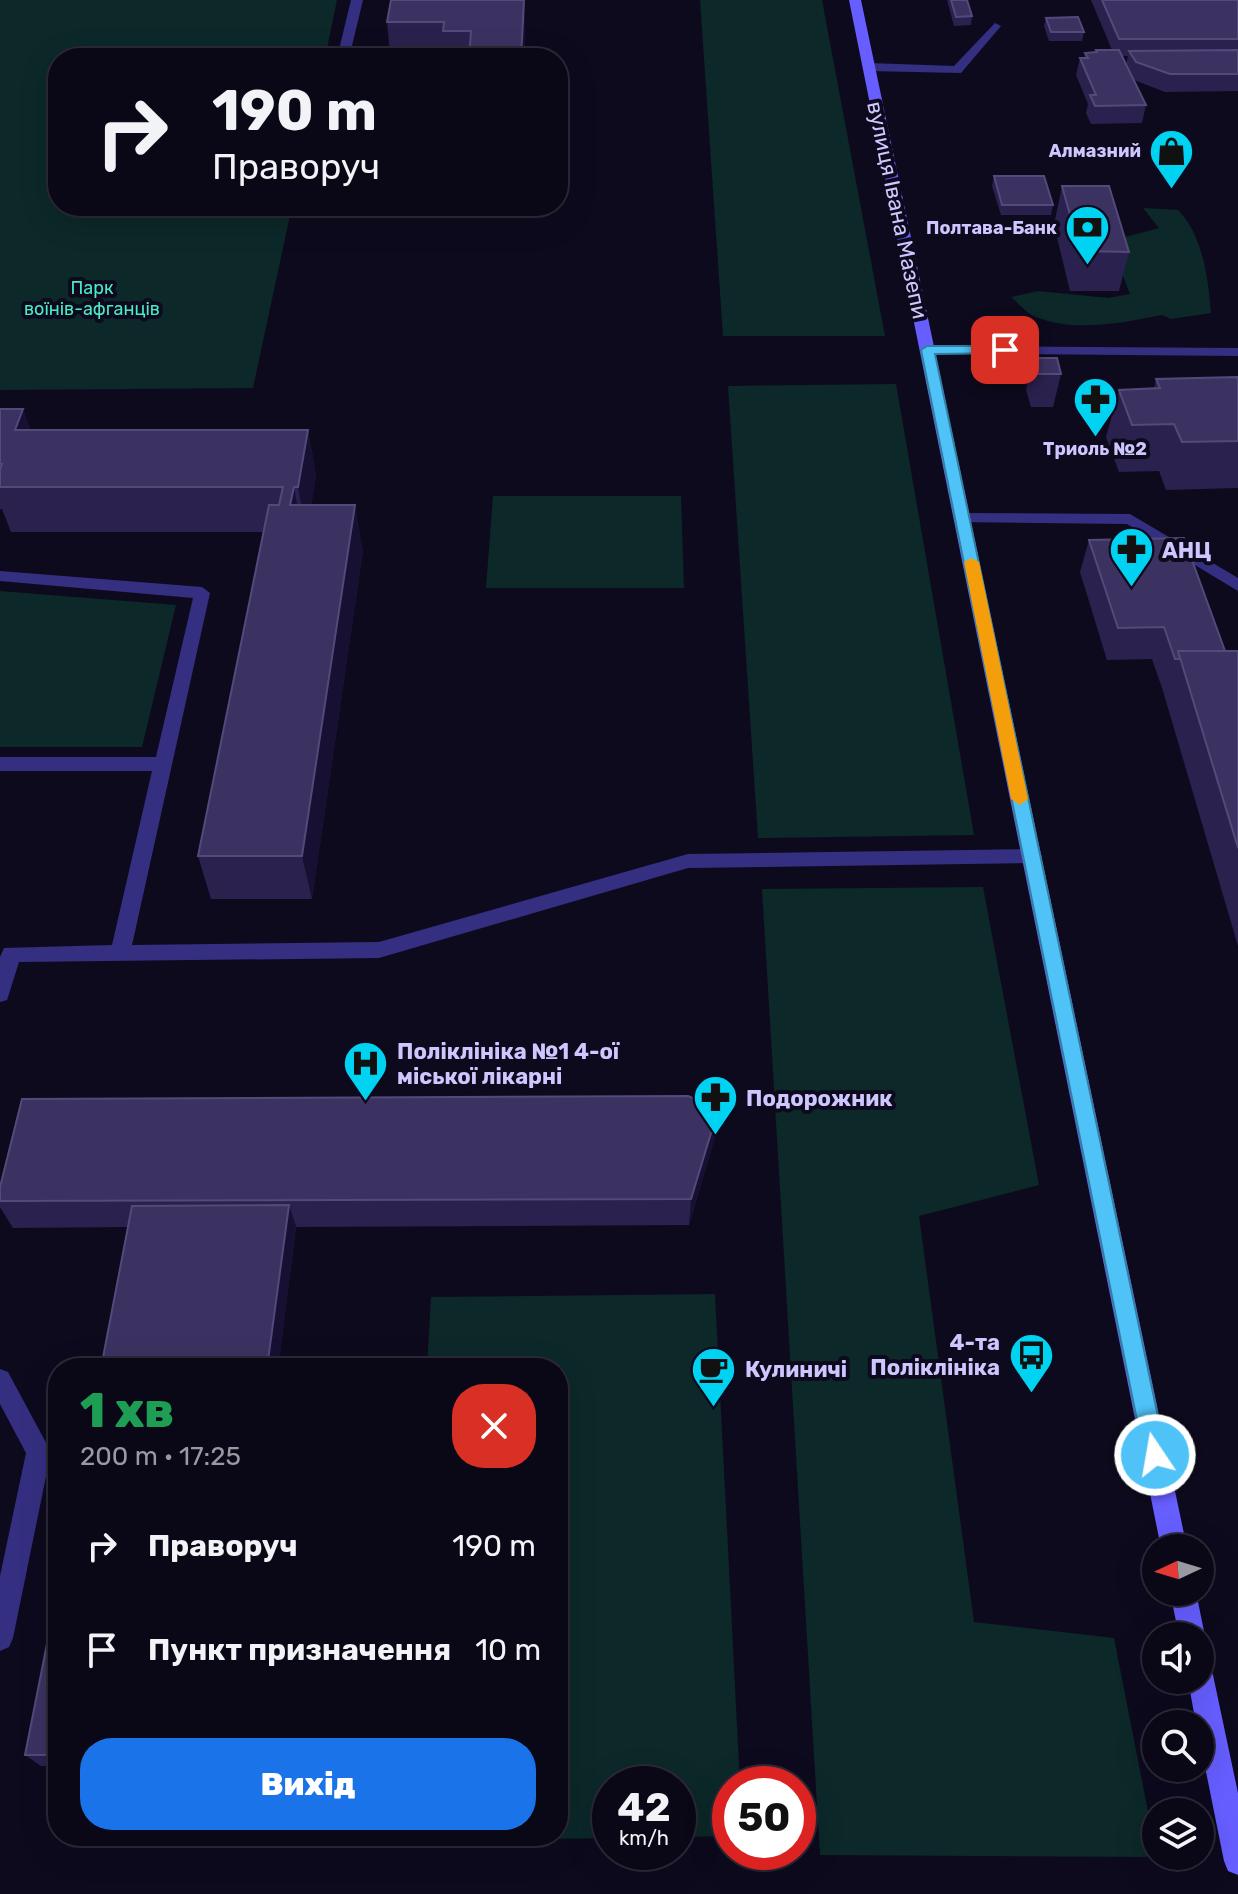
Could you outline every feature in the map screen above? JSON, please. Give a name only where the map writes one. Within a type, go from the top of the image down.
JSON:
[{"type":"main road","name":"вулиця Івана Мазепи","points":[[855,0],[1171,1534]]},
{"type":"main road","points":[[1205,1694],[1233,1810],[1238,1861]]},
{"type":"street","points":[[345,48],[357,0]]},
{"type":"street","points":[[869,67],[957,70],[995,26]]},
{"type":"street","points":[[927,350],[1238,352]]},
{"type":"street","points":[[962,518],[1130,519],[1238,585]]},
{"type":"street","points":[[0,576],[202,593],[120,954]]},
{"type":"street","points":[[0,764],[163,764]]},
{"type":"street","points":[[0,994],[11,954],[379,950],[688,861],[1032,856]]},
{"type":"street","points":[[0,1380],[39,1452],[0,1638]]},
{"type":"green space","name":"Парк воїнів-афганців","points":[[0,0],[337,0],[327,48],[48,48],[48,216],[290,216],[253,388],[0,390]]},
{"type":"green space","points":[[700,0],[822,0],[885,336],[723,336]]},
{"type":"green space","points":[[1143,208],[1178,210],[1186,220],[1203,258],[1211,313],[1171,319],[1162,315],[1095,325],[1061,324],[1030,314],[1011,297],[1038,291],[1108,298],[1130,294],[1121,271],[1117,247],[1125,237],[1159,228]]},
{"type":"green space","points":[[896,384],[974,835],[758,838],[728,386]]},
{"type":"green space","points":[[493,496],[681,496],[684,588],[486,588]]},
{"type":"green space","points":[[0,591],[176,605],[142,747],[0,747]]},
{"type":"green space","points":[[983,887],[1039,1185],[919,1216],[974,1622],[1114,1638],[1145,1798],[1142,1798],[1142,1857],[820,1855],[762,889]]},
{"type":"green space","points":[[715,1294],[739,1766],[712,1766],[712,1836],[696,1837],[696,1766],[592,1766],[592,1838],[568,1839],[568,1358],[428,1358],[431,1297]]},
{"type":"building","points":[[391,0],[524,0],[522,48],[470,48],[471,31],[443,31],[444,22],[387,22]]},
{"type":"building","points":[[951,0],[967,0],[972,16],[956,17]]},
{"type":"building","points":[[1102,0],[1238,0],[1238,39],[1119,39]]},
{"type":"building","points":[[1078,17],[1084,32],[1051,32],[1046,18]]},
{"type":"building","points":[[1119,50],[1146,105],[1095,106],[1090,95],[1096,95],[1080,58],[1088,58],[1085,53]]},
{"type":"building","points":[[1238,50],[1238,74],[1170,74],[1136,62],[1129,51]]},
{"type":"building","points":[[994,176],[1044,176],[1053,205],[1002,205]]},
{"type":"building","points":[[1062,186],[1109,186],[1129,252],[1080,251]]},
{"type":"building","points":[[1033,358],[1057,358],[1061,374],[1038,374]]},
{"type":"building","points":[[1238,377],[1238,441],[1182,442],[1174,424],[1132,425],[1119,390],[1160,388],[1156,379]]},
{"type":"building","points":[[0,409],[23,409],[15,430],[308,430],[298,487],[294,487],[290,505],[355,505],[302,856],[198,856],[269,505],[279,505],[283,487],[0,487]]},
{"type":"building","points":[[1184,538],[1225,651],[1178,651],[1180,659],[1175,659],[1164,627],[1118,628],[1089,540]]},
{"type":"building","points":[[1178,651],[1238,651],[1238,848]]},
{"type":"building","points":[[688,1096],[718,1110],[691,1199],[0,1201],[0,1187],[22,1099]]},
{"type":"building","points":[[289,1205],[268,1358],[103,1358],[132,1206]]},
{"type":"building","points":[[48,1639],[48,1755],[25,1755]]},
{"type":"slow traffic","points":[[971,562],[1020,799]]},
{"type":"place","name":"Алмазний","points":[[1172,190]]},
{"type":"place","name":"Полтава-Банк","points":[[1088,267]]},
{"type":"place","name":"Триоль №2","points":[[1095,438]]},
{"type":"place","name":"АНЦ","points":[[1131,589]]},
{"type":"place","name":"Поліклініка №1 4-ої міської лікарні","points":[[366,1103]]},
{"type":"place","name":"Подорожник","points":[[715,1137]]},
{"type":"place","name":"4-та Поліклініка","points":[[1031,1394]]},
{"type":"place","name":"Кулиничі","points":[[714,1408]]},
{"type":"route","points":[[1005,350],[927,350],[1155,1455]]}]
